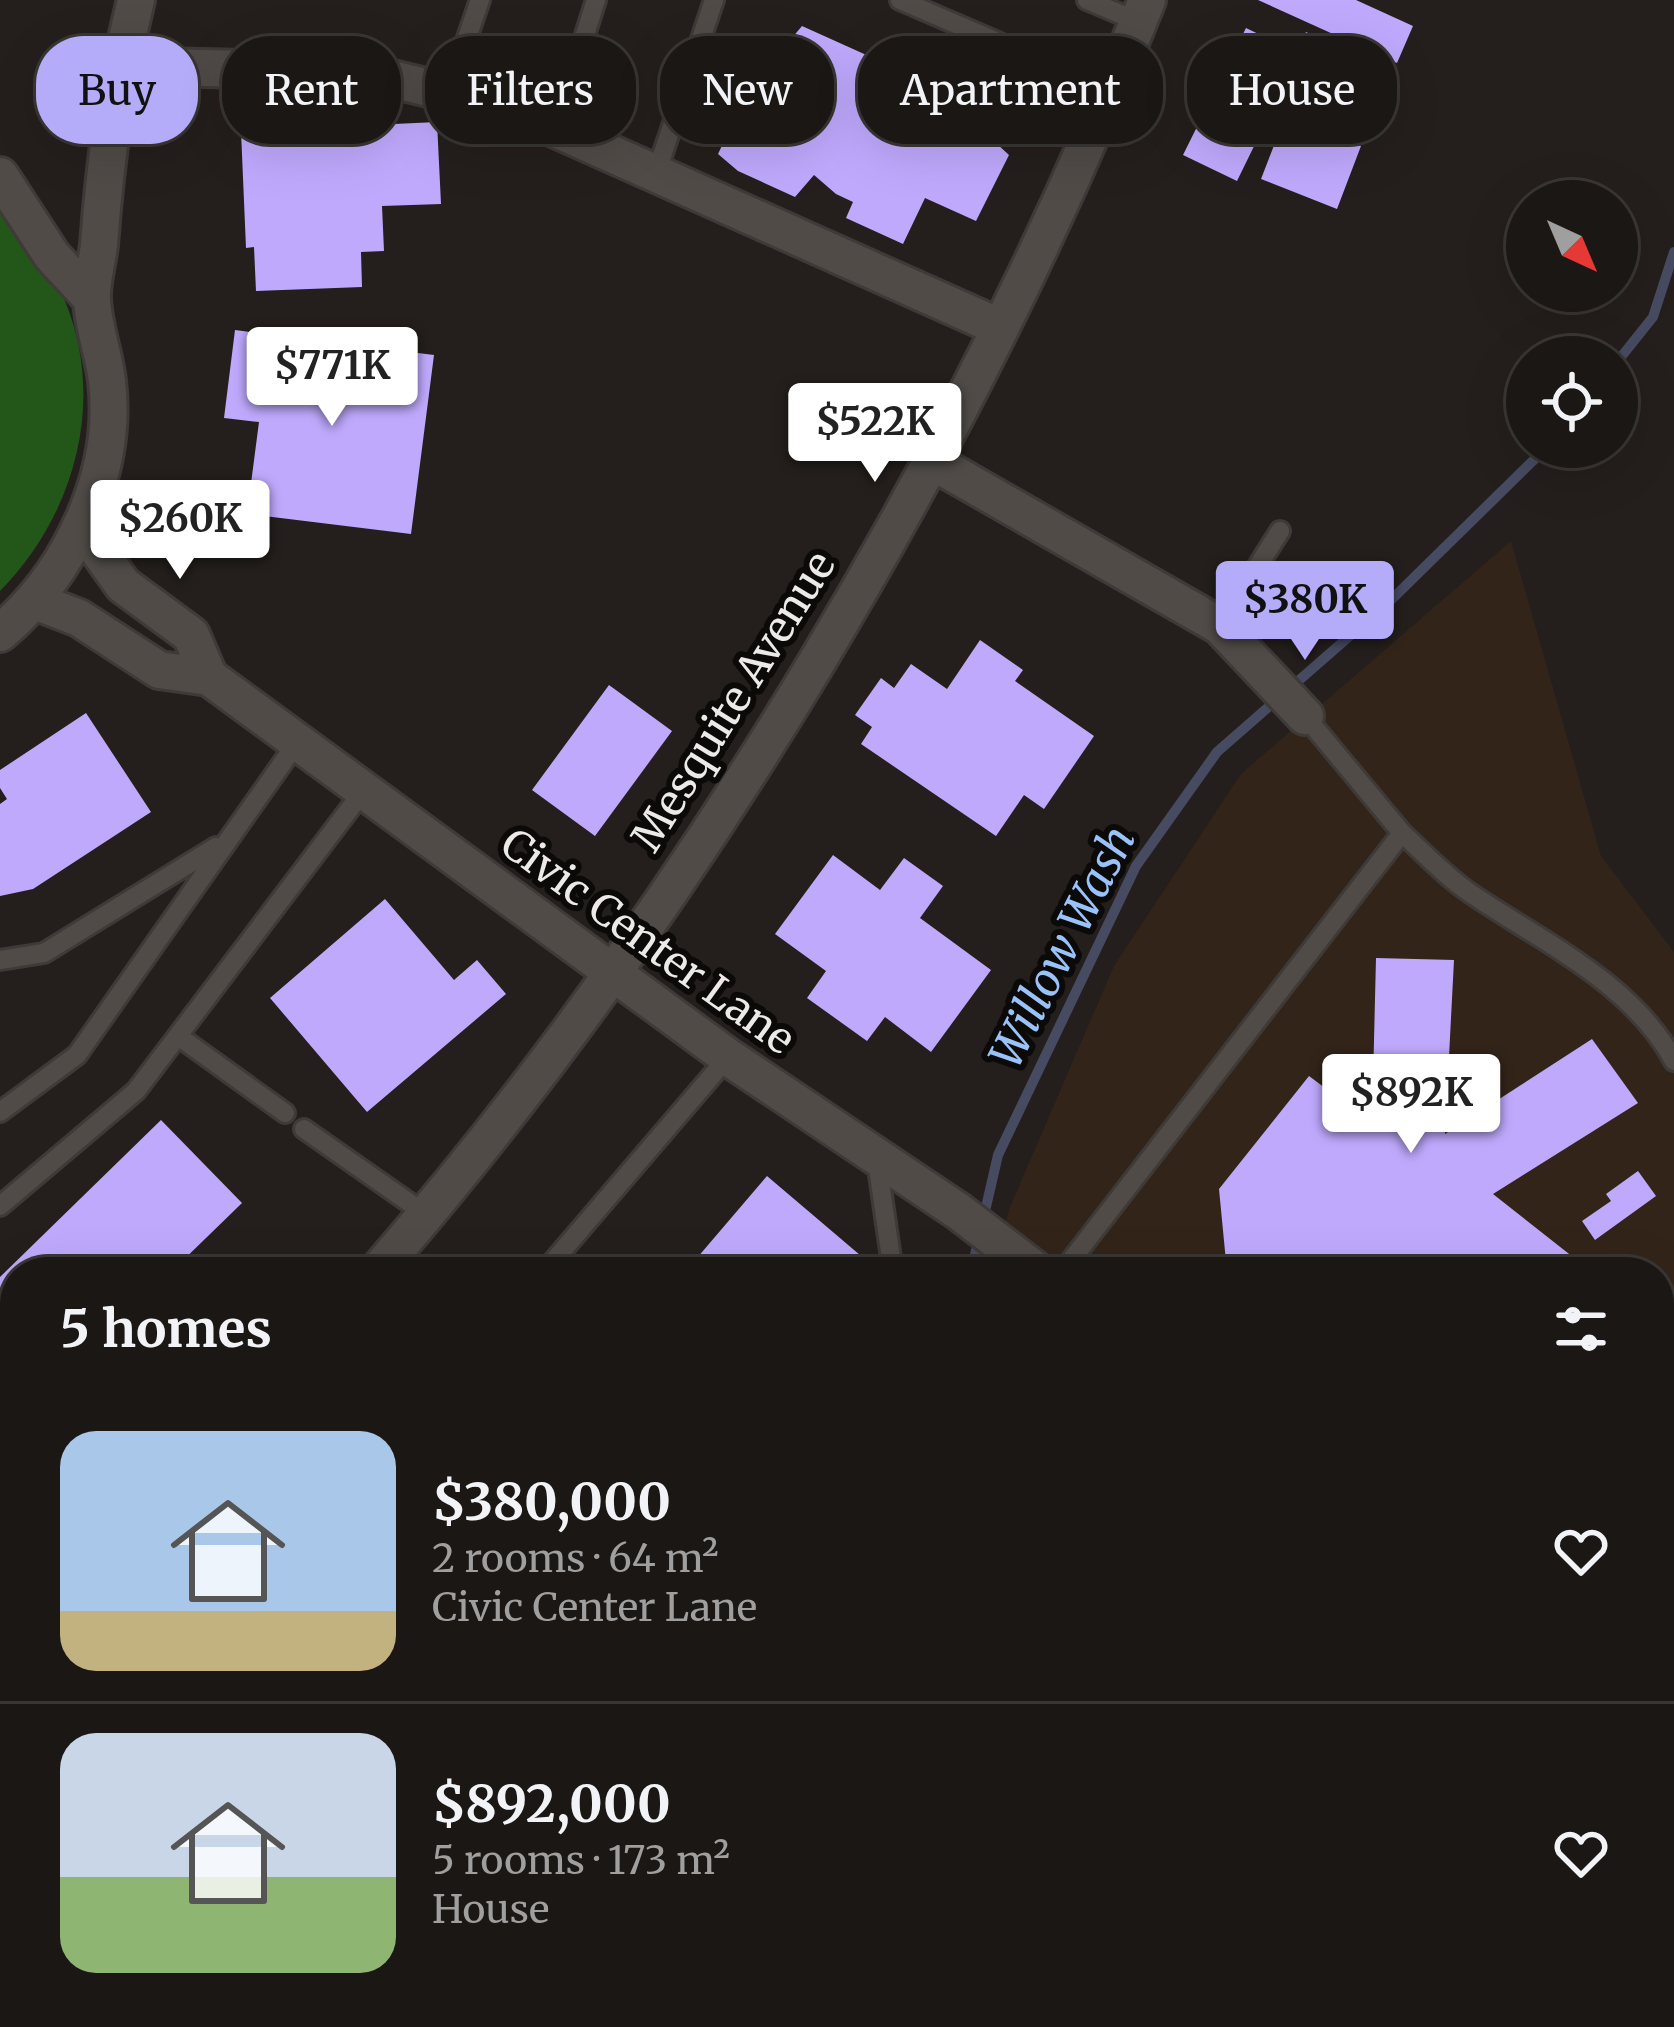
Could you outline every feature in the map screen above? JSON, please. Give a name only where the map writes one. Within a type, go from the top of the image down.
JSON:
[{"type":"street","points":[[127,36],[136,0]]},
{"type":"street","points":[[198,68],[289,70],[425,88]]},
{"type":"street","points":[[0,633],[35,601],[81,526],[104,449],[108,385],[92,299],[108,144]]},
{"type":"street","points":[[590,144],[999,327]]},
{"type":"street","name":"Mesquite Avenue","points":[[389,1257],[488,1137],[610,972],[767,740],[930,460],[999,327],[1084,144]]},
{"type":"street","points":[[0,176],[52,256],[92,299]]},
{"type":"street","points":[[930,460],[1220,626],[1305,716]]},
{"type":"street","name":"Civic Center Lane","points":[[81,526],[123,585],[191,635],[209,676]]},
{"type":"street","name":"Civic Center Lane","points":[[35,601],[79,619],[159,670],[209,676],[728,1057],[958,1210],[1019,1257]]},
{"type":"lane","points":[[467,36],[479,0]]},
{"type":"lane","points":[[584,36],[596,0]]},
{"type":"lane","points":[[656,174],[714,0]]},
{"type":"lane","points":[[900,0],[984,36]]},
{"type":"lane","points":[[1087,0],[1143,11]]},
{"type":"lane","points":[[1220,626],[1280,531]]},
{"type":"lane","points":[[1305,716],[1402,833],[1467,891],[1614,988],[1674,1061]]},
{"type":"lane","points":[[0,1112],[77,1055],[298,741]]},
{"type":"lane","points":[[0,1206],[136,1091],[364,790]]},
{"type":"lane","points":[[1074,1257],[1402,833]]},
{"type":"lane","points":[[0,959],[44,953],[226,842]]},
{"type":"lane","points":[[178,1036],[285,1113]]},
{"type":"lane","points":[[557,1257],[728,1057]]},
{"type":"lane","points":[[304,1129],[424,1214]]},
{"type":"lane","points":[[876,1156],[891,1257]]},
{"type":"shaded area","points":[[1511,541],[1601,856],[1674,952],[1674,1257],[995,1257],[1010,1207],[1114,966],[1241,774]]},
{"type":"green space","points":[[0,192],[48,267],[71,318],[81,360],[83,402],[68,484],[51,522],[0,591]]},
{"type":"building","points":[[1258,0],[1356,0],[1413,26],[1397,63],[1397,36],[1337,36]]},
{"type":"building","points":[[802,26],[824,36],[794,36]]},
{"type":"building","points":[[834,40],[858,51],[858,144],[997,144],[1009,155],[976,221],[925,198],[903,244],[846,218],[853,202],[814,175],[795,197],[738,171],[718,154],[723,144],[834,144]]},
{"type":"building","points":[[425,123],[425,144],[438,144],[441,204],[382,206],[384,251],[361,252],[362,287],[256,291],[254,247],[246,248],[242,144],[401,144],[401,124]]},
{"type":"building","points":[[1188,144],[1255,144],[1237,181],[1183,155]]},
{"type":"building","points":[[1275,144],[1361,146],[1337,209],[1261,179]]},
{"type":"building","points":[[235,330],[434,355],[411,534],[247,514],[259,422],[224,418]]},
{"type":"building","points":[[980,640],[1023,670],[1015,681],[1094,736],[1044,809],[1024,795],[996,836],[861,744],[872,727],[855,715],[881,678],[894,688],[911,664],[947,689]]},
{"type":"building","points":[[609,685],[672,731],[595,836],[532,790]]},
{"type":"building","points":[[86,713],[151,812],[33,889],[0,896],[0,804],[7,799],[0,788],[0,770]]},
{"type":"building","points":[[833,855],[880,890],[904,858],[943,886],[920,918],[991,970],[931,1052],[885,1017],[867,1041],[807,998],[826,971],[775,934]]},
{"type":"building","points":[[385,899],[454,980],[477,960],[506,994],[367,1112],[270,998]]},
{"type":"building","points":[[1376,958],[1454,960],[1445,1134],[1592,1039],[1638,1103],[1493,1194],[1573,1257],[1226,1257],[1219,1189],[1309,1076],[1372,1123]]},
{"type":"building","points":[[161,1120],[242,1203],[186,1257],[21,1257]]},
{"type":"building","points":[[1638,1171],[1656,1196],[1595,1240],[1582,1221],[1611,1201],[1606,1194]]},
{"type":"building","points":[[767,1176],[862,1257],[698,1257]]},
{"type":"waterway","name":"Willow Wash","points":[[1638,336],[1653,317],[1674,252]]},
{"type":"waterway","name":"Willow Wash","points":[[974,1257],[998,1155],[1136,866],[1217,752],[1392,599],[1526,468]]}]
